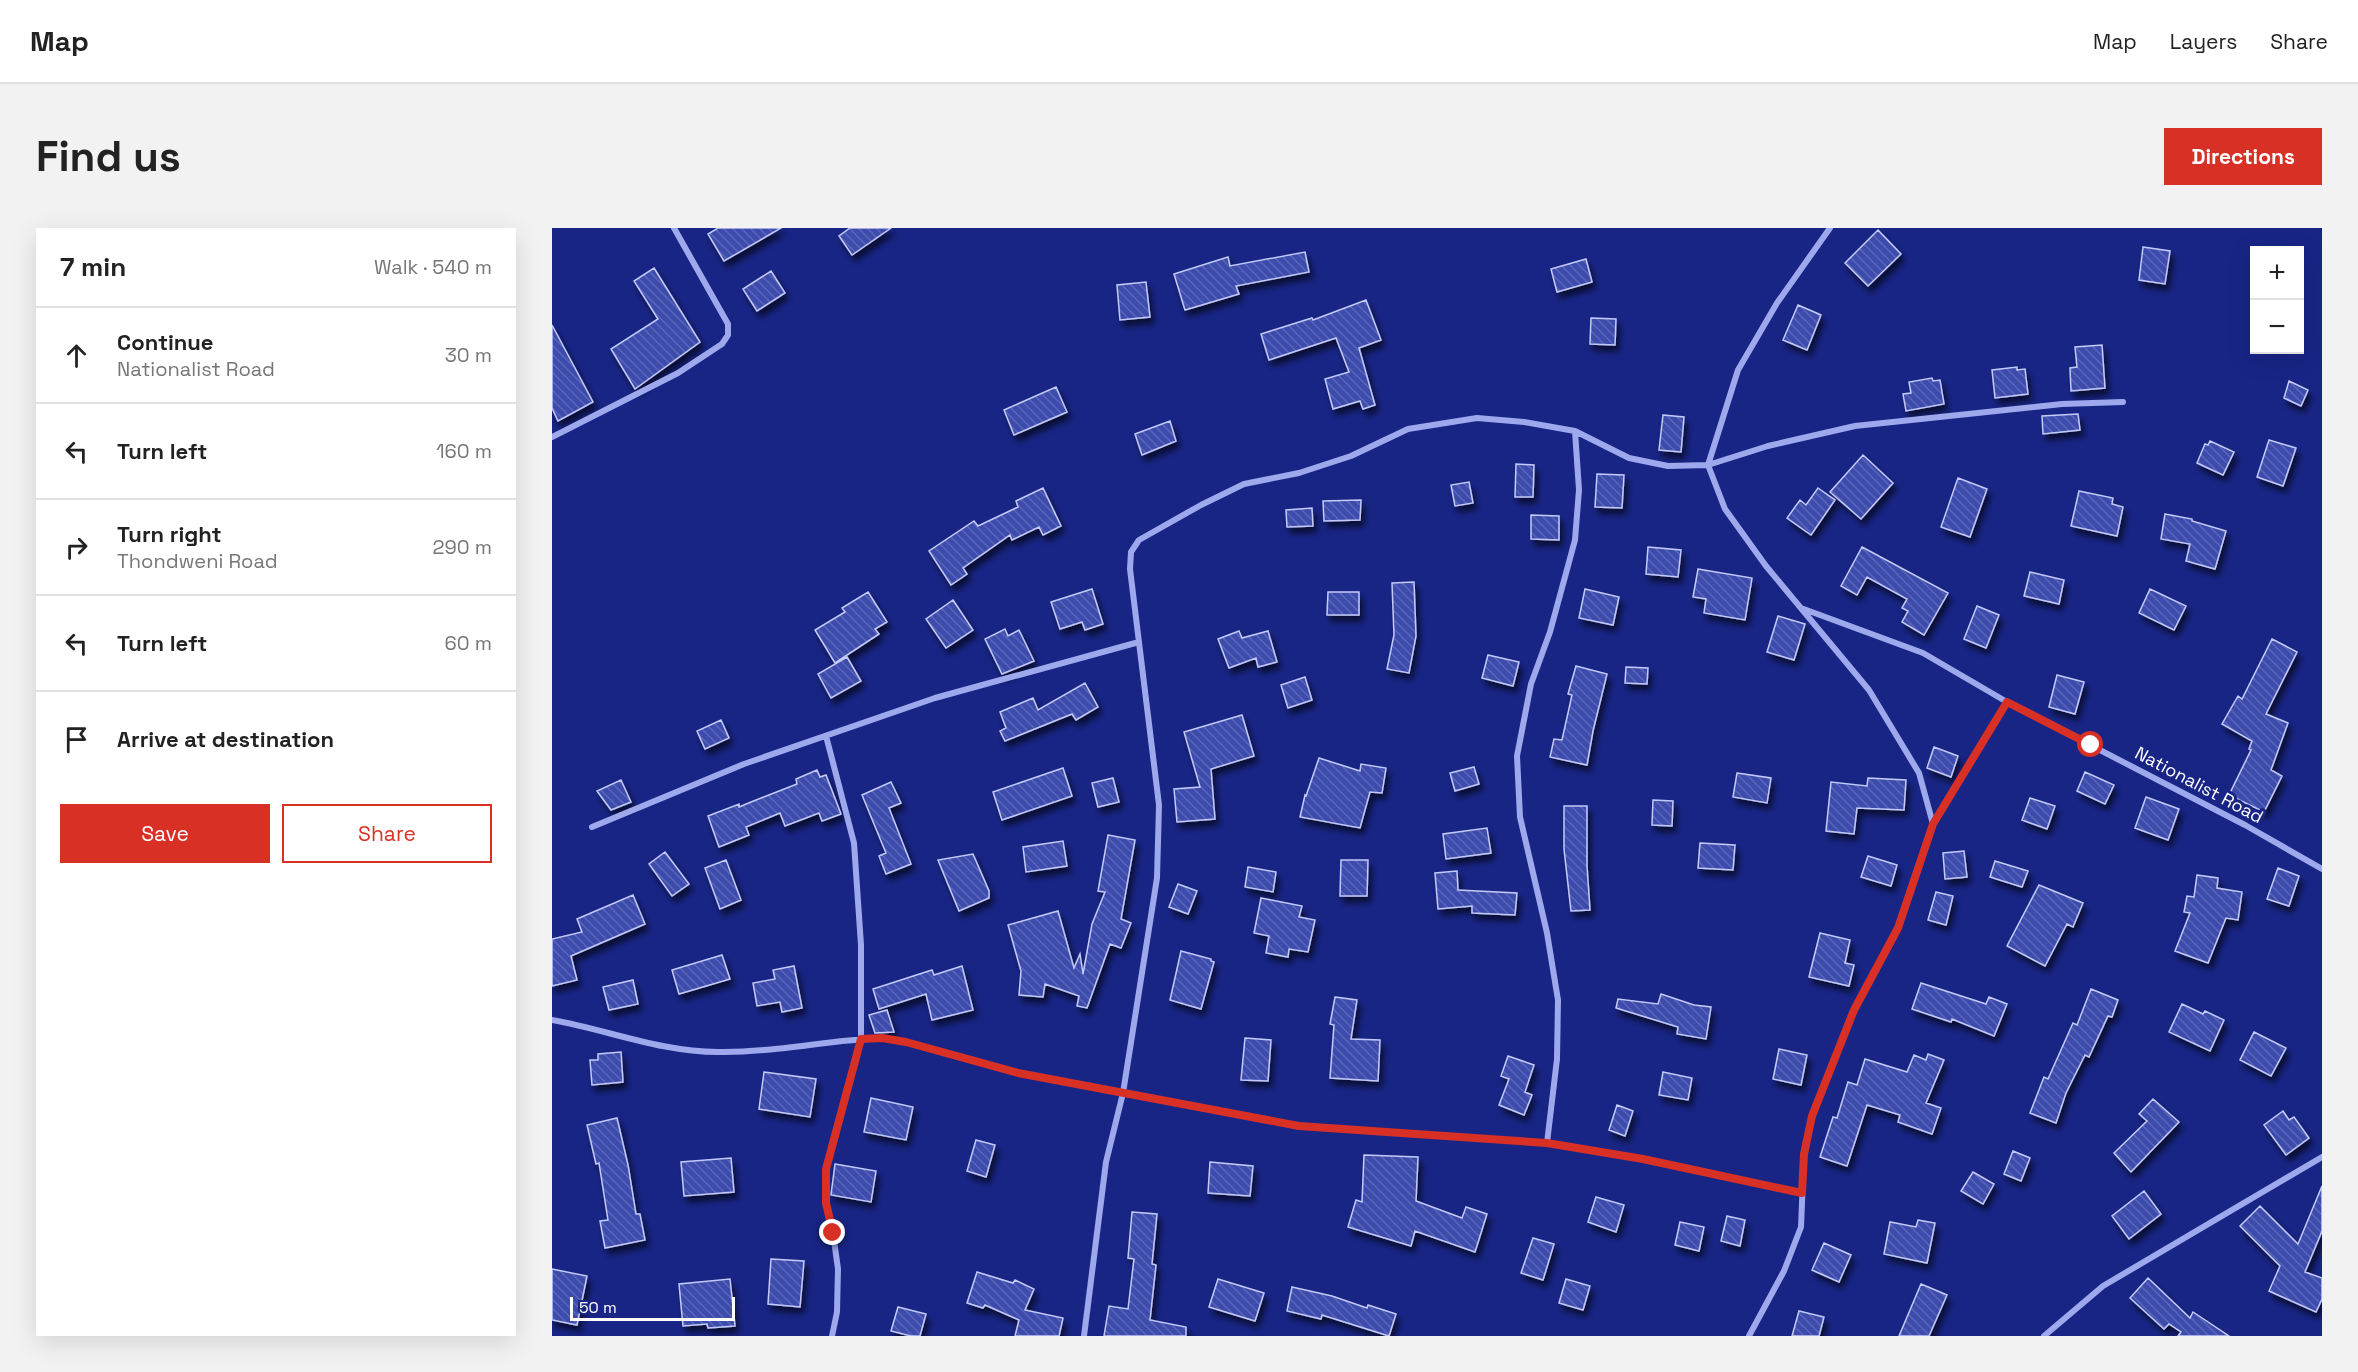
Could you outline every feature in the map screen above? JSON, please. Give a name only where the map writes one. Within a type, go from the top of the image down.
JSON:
[{"type":"street","points":[[552,437],[678,373],[722,344],[728,335],[728,324],[674,228]]},
{"type":"street","points":[[1830,228],[1777,303],[1738,370],[1708,465],[1725,509],[1766,566],[1869,690],[1919,773],[1933,824]]},
{"type":"street","points":[[1084,1336],[1106,1162],[1123,1093],[1157,868],[1159,805],[1130,569],[1131,552],[1139,540],[1244,484],[1299,473],[1351,456],[1408,429],[1477,418],[1524,422],[1575,431],[1629,458],[1668,466],[1708,465],[1768,446],[1855,426],[2062,404],[2123,402]]},
{"type":"street","points":[[1547,1143],[1557,1059],[1558,1000],[1547,933],[1520,817],[1517,756],[1531,684],[1550,632],[1575,540],[1579,490],[1575,431]]},
{"type":"street","name":"Nationalist Road","points":[[1800,608],[1923,653],[2007,702],[2245,825],[2322,869]]},
{"type":"street","points":[[592,827],[744,764],[935,698],[1139,642]]},
{"type":"street","points":[[1749,1336],[1784,1271],[1800,1227],[1804,1154],[1812,1116],[1854,1010],[1898,928],[1933,824],[2007,702]]},
{"type":"street","points":[[826,736],[854,843],[861,945],[861,1039],[826,1169],[826,1203],[838,1269],[837,1312],[832,1336]]},
{"type":"street","points":[[552,1020],[582,1025],[668,1048],[718,1052],[882,1038],[906,1042],[1018,1073],[1299,1126],[1547,1143],[1643,1159],[1802,1193]]},
{"type":"street","points":[[2043,1336],[2103,1286],[2322,1157]]},
{"type":"building","points":[[718,228],[781,228],[724,261],[708,234]]},
{"type":"building","points":[[850,228],[891,228],[852,255],[839,236]]},
{"type":"building","points":[[1878,230],[1901,254],[1868,286],[1845,263]]},
{"type":"building","points":[[2143,247],[2170,251],[2165,284],[2139,280]]},
{"type":"building","points":[[1305,252],[1309,272],[1236,286],[1239,294],[1185,310],[1174,274],[1228,257],[1230,266]]},
{"type":"building","points":[[1586,259],[1592,282],[1557,292],[1551,269]]},
{"type":"building","points":[[654,268],[700,342],[635,389],[611,349],[658,319],[634,281]]},
{"type":"building","points":[[771,271],[785,293],[757,311],[743,289]]},
{"type":"building","points":[[1146,282],[1150,317],[1120,320],[1117,285]]},
{"type":"building","points":[[1366,300],[1381,340],[1359,348],[1375,405],[1363,409],[1360,401],[1333,409],[1325,379],[1349,372],[1336,338],[1269,360],[1261,334],[1312,318],[1313,320]]},
{"type":"building","points":[[1798,305],[1821,315],[1807,350],[1783,340]]},
{"type":"building","points":[[1591,318],[1616,319],[1615,345],[1590,344]]},
{"type":"building","points":[[552,325],[593,402],[558,421],[552,408]]},
{"type":"building","points":[[2102,345],[2105,388],[2071,391],[2070,368],[2077,367],[2075,347]]},
{"type":"building","points":[[2017,367],[2017,370],[2025,369],[2028,394],[1995,398],[1992,370]]},
{"type":"building","points":[[1932,378],[1933,381],[1940,380],[1944,404],[1906,411],[1903,394],[1911,393],[1909,382]]},
{"type":"building","points":[[2289,381],[2308,390],[2301,406],[2284,398]]},
{"type":"building","points":[[1056,387],[1067,412],[1014,435],[1004,410]]},
{"type":"building","points":[[2078,414],[2080,430],[2043,434],[2042,416]]},
{"type":"building","points":[[1663,415],[1684,417],[1681,452],[1659,450]]},
{"type":"building","points":[[1170,421],[1176,441],[1142,455],[1135,434]]},
{"type":"building","points":[[2269,440],[2296,448],[2283,486],[2257,477]]},
{"type":"building","points":[[2210,441],[2234,452],[2223,475],[2197,463],[2205,444],[2208,445]]},
{"type":"building","points":[[1863,455],[1893,483],[1861,519],[1830,492]]},
{"type":"building","points":[[1516,464],[1534,465],[1533,497],[1515,497]]},
{"type":"building","points":[[1597,474],[1624,475],[1622,508],[1595,507]]},
{"type":"building","points":[[1958,478],[1987,489],[1970,537],[1941,527]]},
{"type":"building","points":[[1469,482],[1473,503],[1455,506],[1451,485]]},
{"type":"building","points":[[1043,488],[1061,526],[1043,535],[1039,527],[1012,540],[1010,535],[963,568],[967,574],[951,585],[929,551],[974,521],[978,526],[1018,507],[1016,501]]},
{"type":"building","points":[[1818,488],[1835,500],[1811,535],[1787,518],[1800,500],[1806,505]]},
{"type":"building","points":[[2079,491],[2113,498],[2112,504],[2123,507],[2117,536],[2071,526]]},
{"type":"building","points":[[1361,500],[1360,520],[1324,521],[1323,501]]},
{"type":"building","points":[[1312,508],[1313,526],[1287,527],[1286,510]]},
{"type":"building","points":[[2165,514],[2192,519],[2192,521],[2226,531],[2215,569],[2186,561],[2190,544],[2161,539]]},
{"type":"building","points":[[1531,515],[1559,516],[1559,540],[1531,539]]},
{"type":"building","points":[[1648,547],[1681,550],[1678,577],[1646,574]]},
{"type":"building","points":[[1862,547],[1948,593],[1924,635],[1902,622],[1908,611],[1902,608],[1907,599],[1867,577],[1857,595],[1841,586]]},
{"type":"building","points":[[1698,569],[1752,578],[1745,620],[1704,613],[1706,599],[1693,597]]},
{"type":"building","points":[[2030,572],[2064,580],[2059,604],[2024,596]]},
{"type":"building","points":[[1414,582],[1416,636],[1409,673],[1387,669],[1394,635],[1392,583]]},
{"type":"building","points":[[1092,589],[1103,624],[1085,630],[1082,622],[1060,629],[1051,602]]},
{"type":"building","points":[[1585,589],[1619,597],[1613,625],[1579,618]]},
{"type":"building","points":[[2150,589],[2186,606],[2174,630],[2139,613]]},
{"type":"building","points":[[868,592],[887,622],[875,629],[879,634],[835,663],[815,630],[845,612],[842,608]]},
{"type":"building","points":[[1328,592],[1359,592],[1359,615],[1327,615]]},
{"type":"building","points":[[953,600],[973,630],[946,648],[926,619]]},
{"type":"building","points":[[1977,606],[1999,615],[1986,648],[1964,639]]},
{"type":"building","points":[[1778,616],[1805,624],[1794,660],[1767,652]]},
{"type":"building","points":[[1005,629],[1008,636],[1019,630],[1034,661],[1002,674],[985,639]]},
{"type":"building","points":[[1239,631],[1242,638],[1268,631],[1277,662],[1258,667],[1256,658],[1229,668],[1218,639]]},
{"type":"building","points":[[2272,639],[2297,652],[2266,714],[2288,723],[2271,770],[2282,776],[2264,812],[2229,795],[2251,750],[2249,749],[2252,741],[2222,724],[2238,696],[2242,699]]},
{"type":"building","points":[[1488,655],[1519,662],[1513,686],[1482,678]]},
{"type":"building","points":[[847,657],[861,681],[831,698],[818,674]]},
{"type":"building","points":[[1576,666],[1607,674],[1587,765],[1550,757],[1554,739],[1562,740],[1572,695],[1568,694]]},
{"type":"building","points":[[1626,667],[1648,668],[1647,684],[1625,683]]},
{"type":"building","points":[[2057,675],[2084,682],[2075,714],[2049,707]]},
{"type":"building","points":[[1305,677],[1312,700],[1288,708],[1281,685]]},
{"type":"building","points":[[1085,683],[1098,707],[1076,720],[1072,714],[1005,741],[1000,731],[1006,728],[1000,712],[1033,698],[1038,710]]},
{"type":"building","points":[[1242,715],[1254,756],[1211,769],[1215,819],[1177,822],[1174,789],[1200,787],[1184,732]]},
{"type":"building","points":[[721,720],[729,738],[705,749],[697,731]]},
{"type":"building","points":[[1934,747],[1958,756],[1951,777],[1927,768]]},
{"type":"building","points":[[1319,758],[1360,771],[1361,764],[1386,768],[1382,793],[1370,792],[1360,828],[1300,817],[1305,795]]},
{"type":"building","points":[[1474,767],[1479,784],[1455,791],[1450,773]]},
{"type":"building","points":[[1063,768],[1072,796],[1002,820],[993,792]]},
{"type":"building","points":[[817,770],[820,777],[826,775],[841,814],[822,821],[819,813],[785,826],[780,813],[746,827],[749,835],[719,847],[708,816],[739,804],[739,807],[797,784],[796,779]]},
{"type":"building","points":[[2085,772],[2114,785],[2105,804],[2077,791]]},
{"type":"building","points":[[1737,773],[1771,778],[1767,803],[1733,797]]},
{"type":"building","points":[[1113,778],[1119,802],[1098,807],[1092,783]]},
{"type":"building","points":[[1868,778],[1906,780],[1904,810],[1857,808],[1854,834],[1826,831],[1831,782],[1867,786]]},
{"type":"building","points":[[621,780],[631,802],[611,810],[597,791]]},
{"type":"building","points":[[891,782],[901,803],[889,808],[911,864],[886,874],[879,856],[886,853],[862,795]]},
{"type":"building","points":[[2146,797],[2179,809],[2168,840],[2135,828]]},
{"type":"building","points":[[2030,798],[2055,806],[2047,829],[2022,820]]},
{"type":"building","points":[[1653,800],[1673,801],[1672,826],[1652,825]]},
{"type":"building","points":[[1564,806],[1587,806],[1590,910],[1571,911],[1564,849]]},
{"type":"building","points":[[1487,828],[1491,853],[1446,859],[1443,834]]},
{"type":"building","points":[[1108,835],[1135,840],[1121,919],[1131,923],[1121,948],[1110,944],[1087,1008],[1077,1006],[1079,996],[1045,984],[1043,997],[1019,995],[1021,971],[1008,925],[1058,911],[1074,968],[1080,954],[1083,974],[1092,924],[1105,892],[1098,891]]},
{"type":"building","points":[[1063,841],[1067,866],[1026,872],[1023,847]]},
{"type":"building","points":[[1700,843],[1735,845],[1733,870],[1698,868]]},
{"type":"building","points":[[1964,851],[1967,877],[1945,879],[1943,853]]},
{"type":"building","points":[[665,852],[689,884],[672,896],[649,864]]},
{"type":"building","points":[[973,854],[989,891],[989,898],[959,911],[938,860]]},
{"type":"building","points":[[1868,856],[1897,865],[1891,886],[1861,877]]},
{"type":"building","points":[[726,860],[741,900],[720,909],[705,868]]},
{"type":"building","points":[[1341,860],[1368,860],[1367,896],[1340,896]]},
{"type":"building","points":[[1995,861],[2028,871],[2022,887],[1990,877]]},
{"type":"building","points":[[1248,867],[1276,872],[1273,892],[1245,887]]},
{"type":"building","points":[[2278,868],[2299,876],[2289,906],[2267,899]]},
{"type":"building","points":[[1457,871],[1458,890],[1517,893],[1515,915],[1472,913],[1472,906],[1438,909],[1435,873]]},
{"type":"building","points":[[2197,875],[2218,878],[2217,888],[2242,892],[2238,920],[2226,918],[2208,963],[2175,951],[2190,913],[2184,912],[2187,896],[2194,897]]},
{"type":"building","points":[[1178,884],[1197,891],[1188,914],[1169,907]]},
{"type":"building","points":[[2039,885],[2083,903],[2073,927],[2067,924],[2045,966],[2007,946]]},
{"type":"building","points":[[1936,892],[1953,896],[1946,925],[1928,920]]},
{"type":"building","points":[[633,895],[645,924],[571,956],[577,980],[552,986],[552,939],[582,932],[577,919]]},
{"type":"building","points":[[1261,898],[1302,906],[1299,917],[1315,920],[1308,952],[1289,949],[1288,957],[1266,953],[1269,936],[1254,933]]},
{"type":"building","points":[[1820,933],[1850,940],[1845,963],[1854,965],[1849,986],[1809,977]]},
{"type":"building","points":[[1181,951],[1211,959],[1214,962],[1201,1009],[1170,1000]]},
{"type":"building","points":[[722,955],[730,979],[679,994],[672,970]]},
{"type":"building","points":[[794,966],[802,1008],[782,1012],[780,1002],[757,1006],[753,983],[775,979],[773,970]]},
{"type":"building","points":[[962,966],[973,1010],[932,1020],[926,994],[879,1009],[873,989],[932,970],[934,975]]},
{"type":"building","points":[[633,980],[638,1004],[609,1010],[603,987]]},
{"type":"building","points":[[1921,983],[1986,1004],[1989,997],[2007,1004],[1994,1036],[1952,1019],[1951,1022],[1912,1009]]},
{"type":"building","points":[[2091,989],[2118,1000],[2112,1017],[2108,1016],[2089,1057],[2085,1055],[2066,1093],[2056,1123],[2030,1113],[2044,1077],[2048,1079],[2073,1023],[2077,1025]]},
{"type":"building","points":[[1661,994],[1694,1005],[1711,1007],[1706,1039],[1677,1034],[1678,1027],[1616,1008],[1618,999],[1658,1004]]},
{"type":"building","points":[[1335,997],[1357,1000],[1351,1039],[1380,1040],[1378,1081],[1330,1078],[1334,1025],[1330,1024]]},
{"type":"building","points":[[2182,1004],[2203,1014],[2205,1011],[2224,1020],[2210,1051],[2169,1032]]},
{"type":"building","points":[[887,1010],[894,1032],[875,1033],[869,1015]]},
{"type":"building","points":[[2254,1032],[2286,1048],[2271,1076],[2240,1060]]},
{"type":"building","points":[[1245,1038],[1271,1040],[1268,1081],[1241,1080]]},
{"type":"building","points":[[1779,1049],[1807,1055],[1801,1085],[1773,1079]]},
{"type":"building","points":[[621,1052],[623,1082],[592,1085],[590,1060],[598,1060],[598,1054]]},
{"type":"building","points":[[1928,1054],[1944,1060],[1926,1103],[1941,1108],[1932,1134],[1898,1122],[1900,1115],[1867,1105],[1847,1166],[1820,1157],[1833,1117],[1837,1118],[1848,1082],[1857,1085],[1865,1059],[1907,1072],[1914,1055],[1926,1060]]},
{"type":"building","points":[[1508,1056],[1534,1065],[1525,1092],[1532,1095],[1524,1115],[1499,1105],[1509,1079],[1501,1076]]},
{"type":"building","points":[[764,1072],[816,1079],[810,1117],[759,1109]]},
{"type":"building","points":[[1663,1072],[1692,1078],[1688,1100],[1659,1095]]},
{"type":"building","points":[[871,1098],[913,1107],[906,1140],[864,1132]]},
{"type":"building","points":[[2153,1099],[2179,1122],[2131,1172],[2114,1153],[2147,1121],[2139,1114]]},
{"type":"building","points":[[1617,1105],[1633,1111],[1625,1136],[1609,1130]]},
{"type":"building","points":[[2283,1111],[2289,1120],[2294,1117],[2309,1138],[2286,1155],[2264,1125]]},
{"type":"building","points":[[617,1118],[636,1214],[640,1214],[645,1240],[605,1248],[600,1221],[608,1220],[599,1163],[596,1164],[587,1125]]},
{"type":"building","points":[[976,1140],[995,1145],[986,1177],[967,1171]]},
{"type":"building","points":[[2013,1151],[2030,1158],[2021,1181],[2004,1174]]},
{"type":"building","points":[[1364,1155],[1418,1157],[1416,1201],[1462,1218],[1466,1207],[1487,1214],[1475,1252],[1415,1231],[1411,1246],[1348,1227],[1356,1200],[1362,1202]]},
{"type":"building","points":[[731,1158],[734,1192],[684,1196],[681,1162]]},
{"type":"building","points":[[1210,1162],[1253,1166],[1250,1196],[1208,1193]]},
{"type":"building","points":[[835,1164],[876,1171],[871,1202],[831,1195]]},
{"type":"building","points":[[1973,1172],[1994,1184],[1983,1204],[1961,1191]]},
{"type":"building","points":[[2322,1186],[2322,1231],[2305,1272],[2322,1278],[2322,1299],[2316,1312],[2269,1291],[2280,1266],[2240,1226],[2260,1206],[2298,1244]]},
{"type":"building","points":[[2144,1191],[2161,1214],[2129,1239],[2112,1216]]},
{"type":"building","points":[[1596,1197],[1624,1205],[1616,1232],[1588,1222]]},
{"type":"building","points":[[1132,1212],[1157,1214],[1152,1264],[1156,1265],[1150,1320],[1186,1327],[1186,1336],[1104,1336],[1109,1306],[1128,1309],[1134,1259],[1128,1258]]},
{"type":"building","points":[[1727,1216],[1745,1220],[1740,1246],[1721,1241]]},
{"type":"building","points":[[1918,1220],[1935,1223],[1927,1263],[1884,1254],[1890,1222],[1916,1227]]},
{"type":"building","points":[[1680,1222],[1704,1227],[1699,1251],[1675,1245]]},
{"type":"building","points":[[1533,1238],[1554,1244],[1543,1280],[1521,1273]]},
{"type":"building","points":[[1824,1243],[1851,1255],[1839,1282],[1812,1270]]},
{"type":"building","points":[[771,1259],[804,1261],[800,1307],[768,1304]]},
{"type":"building","points":[[552,1269],[587,1276],[577,1325],[552,1320]]},
{"type":"building","points":[[977,1272],[1013,1283],[1015,1280],[1034,1289],[1025,1310],[1063,1318],[1059,1336],[1015,1336],[1019,1320],[985,1305],[983,1308],[967,1303]]},
{"type":"building","points":[[2148,1278],[2190,1318],[2193,1312],[2229,1336],[2178,1336],[2181,1332],[2169,1324],[2164,1329],[2130,1298]]},
{"type":"building","points":[[730,1279],[735,1326],[708,1328],[707,1324],[683,1326],[679,1284]]},
{"type":"building","points":[[1218,1279],[1264,1293],[1255,1321],[1209,1307]]},
{"type":"building","points":[[1566,1279],[1590,1286],[1583,1310],[1559,1303]]},
{"type":"building","points":[[1921,1284],[1947,1295],[1929,1336],[1899,1336]]},
{"type":"building","points":[[1292,1287],[1396,1314],[1389,1336],[1322,1315],[1321,1319],[1287,1311]]},
{"type":"building","points":[[898,1307],[926,1314],[920,1336],[891,1331]]},
{"type":"building","points":[[1799,1311],[1824,1317],[1819,1336],[1792,1336]]},
{"type":"route","points":[[833,1233],[826,1203],[826,1169],[861,1039],[882,1038],[906,1042],[945,1055],[1018,1073],[1299,1126],[1547,1143],[1643,1159],[1802,1193],[1804,1154],[1812,1116],[1854,1010],[1898,928],[1933,824],[2007,702],[2091,745]]}]
